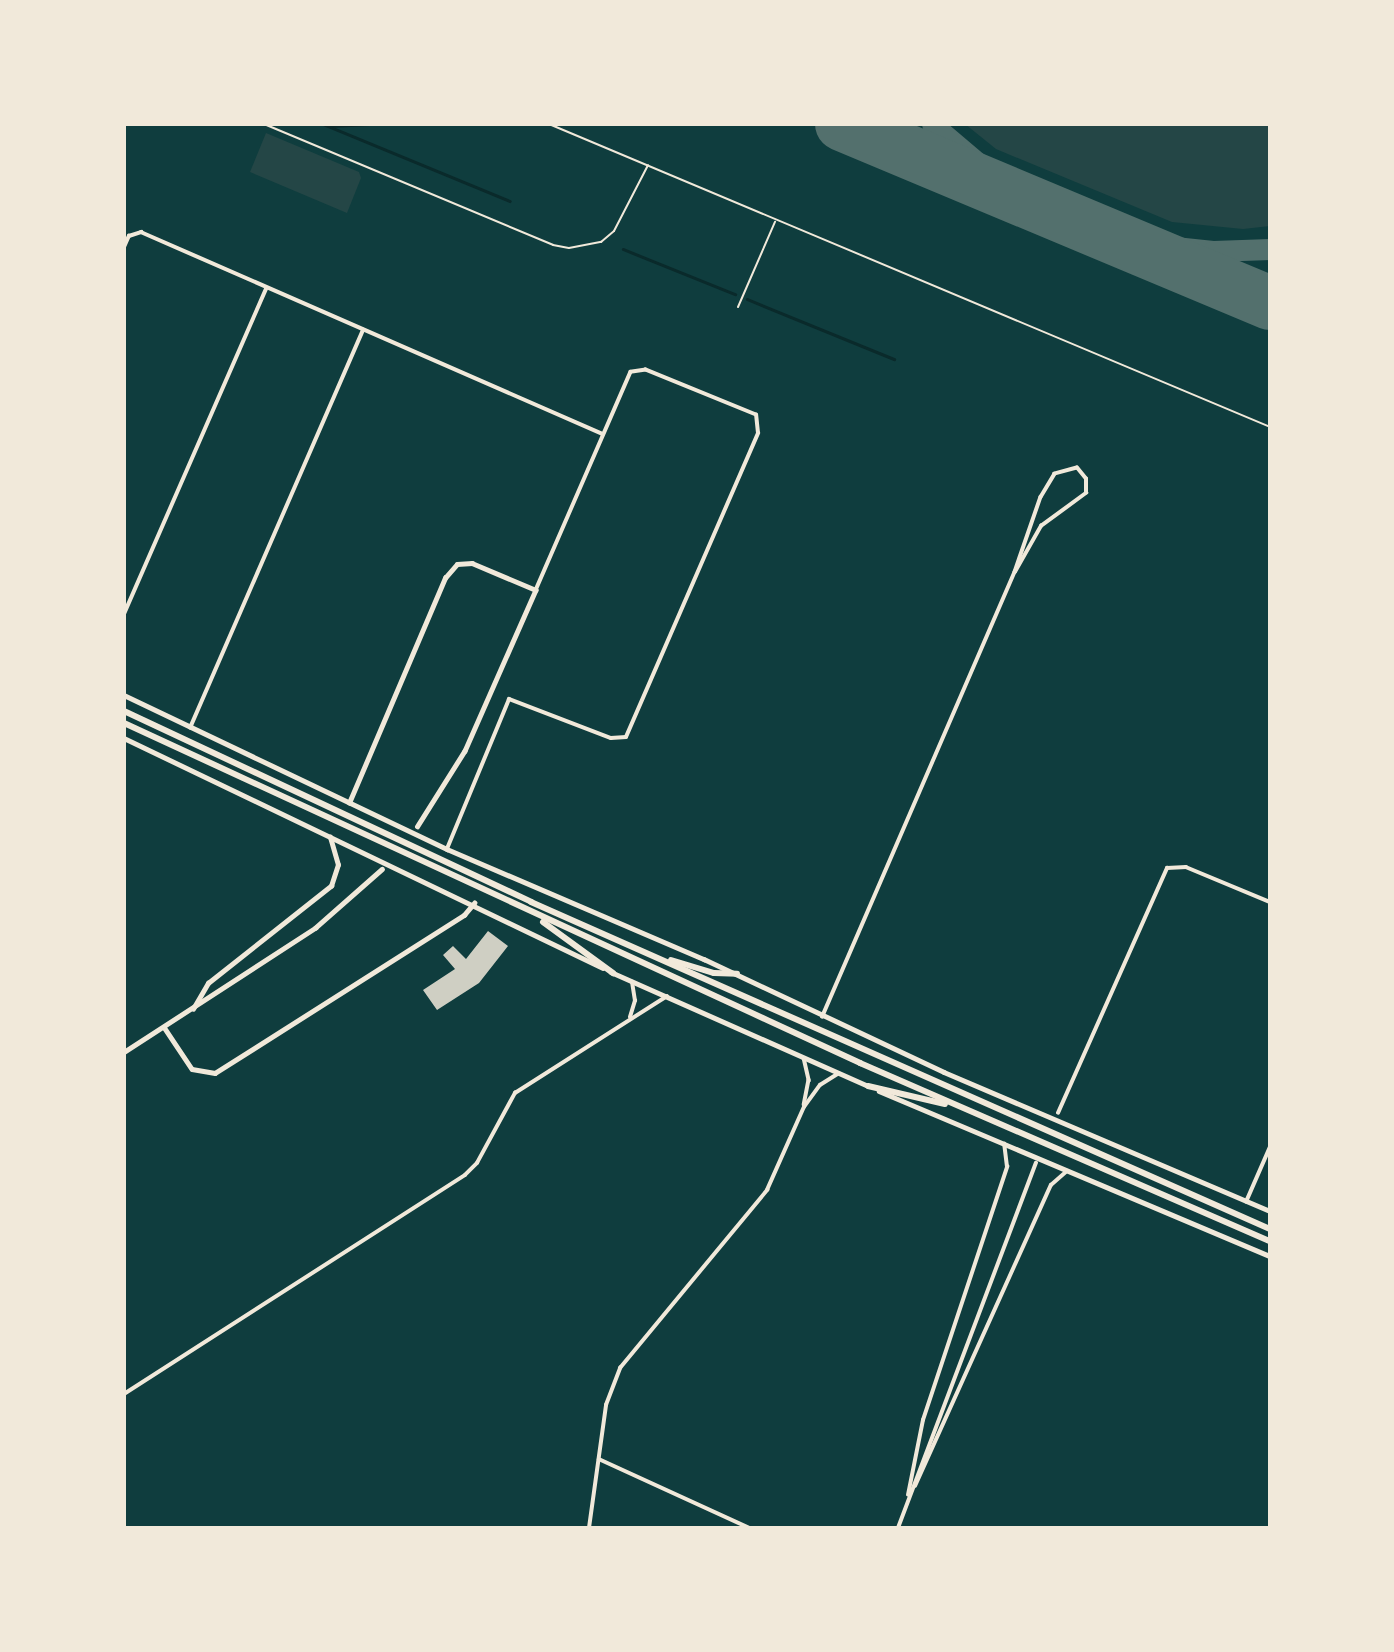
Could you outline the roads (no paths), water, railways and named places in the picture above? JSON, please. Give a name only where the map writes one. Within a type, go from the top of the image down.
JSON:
[{"type":"highway","points":[[124,711],[386,836],[1032,1125],[1270,1228]]},
{"type":"highway","points":[[124,723],[530,913],[971,1112],[1270,1241]]},
{"type":"highway","points":[[530,913],[613,973]]},
{"type":"highway","points":[[649,954],[714,973],[737,974]]},
{"type":"highway","points":[[869,1086],[901,1091],[971,1112]]},
{"type":"main road","points":[[349,803],[452,568],[472,563],[536,590],[473,735],[418,826]]},
{"type":"main road","points":[[124,695],[447,849],[737,974],[822,1017],[1072,1128],[1270,1212]]},
{"type":"main road","points":[[124,738],[474,903],[613,973],[869,1086],[1270,1256]]},
{"type":"main road","points":[[193,1010],[208,983],[331,886],[338,865],[330,836]]},
{"type":"main road","points":[[124,1052],[193,1010],[314,928],[382,869]]},
{"type":"main road","points":[[164,1027],[192,1069],[215,1073],[464,915],[474,903]]},
{"type":"street","points":[[124,247],[134,232],[603,433]]},
{"type":"street","points":[[124,614],[266,289]]},
{"type":"street","points":[[190,728],[363,330]]},
{"type":"street","points":[[447,849],[509,699],[611,738],[625,737],[760,425],[751,412],[641,369],[626,379],[536,590]]},
{"type":"street","points":[[822,1017],[1015,572],[1041,497],[1059,470],[1077,468],[1087,484],[1084,496],[1041,526],[1015,572]]},
{"type":"street","points":[[1058,1113],[1161,877],[1173,865],[1270,902]]},
{"type":"street","points":[[630,1017],[635,1001],[632,981]]},
{"type":"street","points":[[124,1394],[465,1175],[477,1163],[516,1093],[630,1017],[667,996]]},
{"type":"street","points":[[804,1057],[809,1080],[804,1107]]},
{"type":"street","points":[[589,1528],[606,1405],[620,1368],[767,1190],[804,1107],[820,1085],[839,1073]]},
{"type":"street","points":[[905,1507],[923,1420],[1007,1167],[1003,1141]]},
{"type":"street","points":[[1246,1202],[1270,1147]]},
{"type":"street","points":[[898,1528],[1036,1163]]},
{"type":"street","points":[[905,1507],[1053,1181],[1070,1170]]},
{"type":"street","points":[[599,1459],[750,1528]]},
{"type":"lane","points":[[264,124],[553,246],[569,248],[601,242],[614,231],[648,165]]},
{"type":"lane","points":[[550,124],[775,221],[1270,427]]},
{"type":"lane","points":[[738,307],[775,221]]},
{"type":"waterway","points":[[323,124],[510,201]]},
{"type":"waterway","points":[[331,126],[369,124]]},
{"type":"waterway","points":[[623,249],[735,294]]},
{"type":"waterway","points":[[747,299],[894,359]]}]
